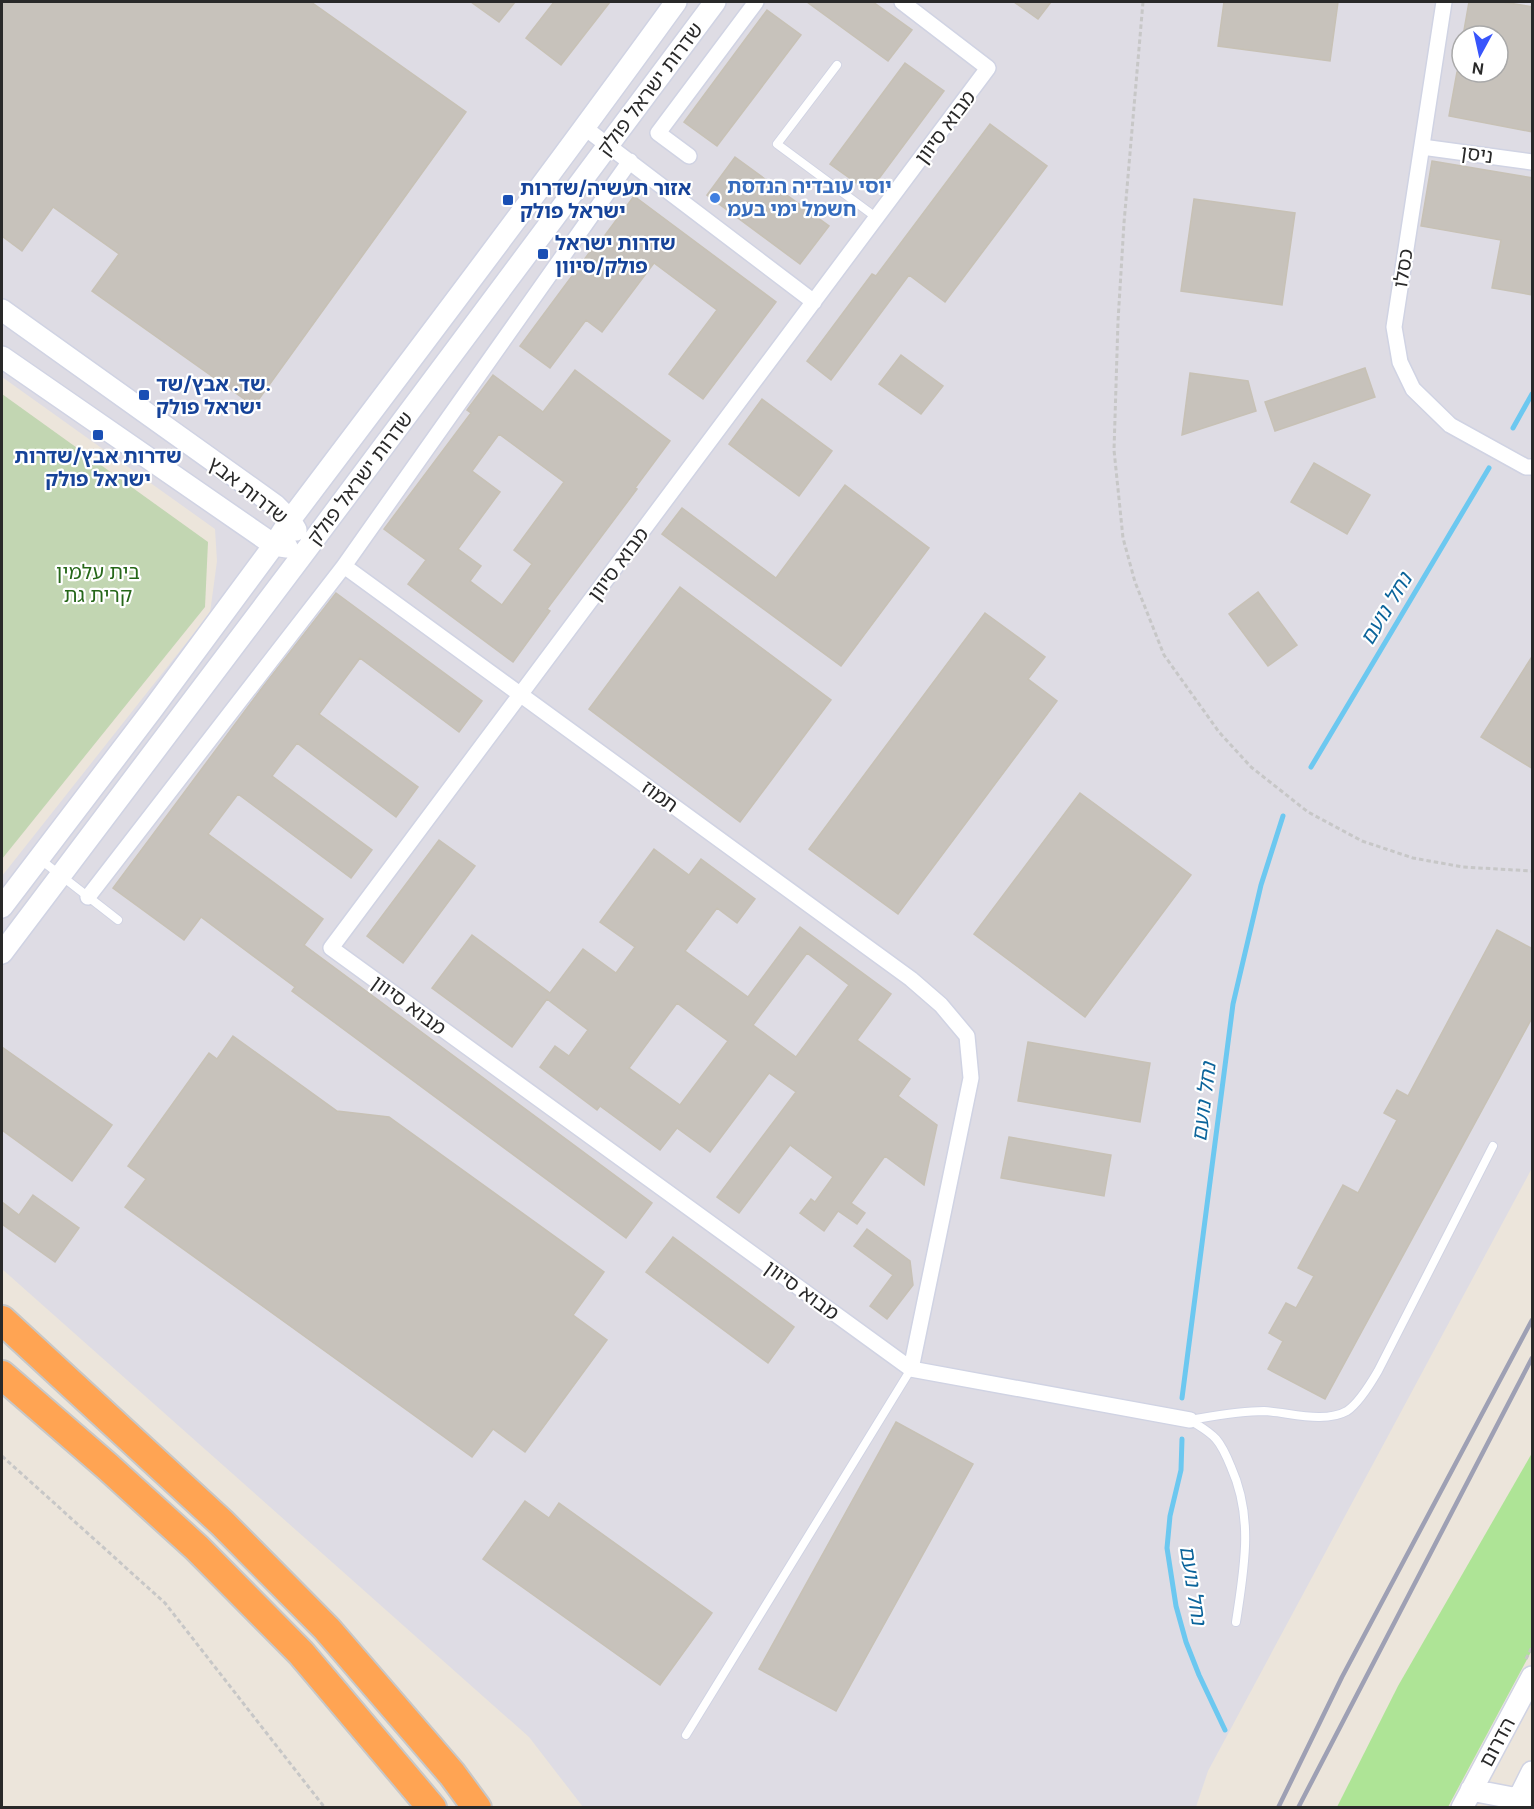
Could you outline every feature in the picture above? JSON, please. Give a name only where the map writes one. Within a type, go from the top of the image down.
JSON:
[{"type":"highway","points":[[2,1320],[222,1523],[327,1629],[444,1765],[477,1808]]},
{"type":"highway","points":[[2,1375],[197,1548],[301,1653],[432,1808]]},
{"type":"street","name":"שדרות ישראל פולק","points":[[2,907],[152,710],[290,520],[455,303],[676,2]]},
{"type":"street","name":"שדרות ישראל פולק","points":[[2,953],[715,2]]},
{"type":"street","points":[[689,156],[658,133],[756,2]]},
{"type":"street","name":"מבוא סיוון","points":[[902,2],[988,68],[331,948],[911,1369],[1190,1420]]},
{"type":"street","name":"כסלו","points":[[1444,2],[1394,327],[1400,362],[1413,389],[1450,425],[1526,466],[1533,467]]},
{"type":"street","points":[[585,128],[814,302]]},
{"type":"street","name":"ניסן","points":[[1422,147],[1533,162]]},
{"type":"street","points":[[88,897],[344,566],[630,161]]},
{"type":"street","name":"שדרות אבץ","points":[[2,310],[275,505],[290,520],[307,549]]},
{"type":"street","name":"שדרות אבץ","points":[[2,357],[274,545],[307,549]]},
{"type":"street","points":[[255,532],[261,551],[257,567]]},
{"type":"street","name":"תמוז","points":[[344,566],[911,979],[941,1005],[967,1036],[971,1078],[911,1369]]},
{"type":"street","name":"הדרום","points":[[1467,1799],[1533,1677]]},
{"type":"street","points":[[1467,1799],[1521,1804],[1533,1772]]},
{"type":"street","points":[[1467,1799],[1488,1808]]},
{"type":"lane","points":[[837,65],[777,144],[877,218]]},
{"type":"lane","points":[[38,858],[118,920]]},
{"type":"lane","points":[[1190,1420],[1240,1412],[1266,1411],[1327,1417],[1347,1411],[1366,1391],[1378,1371],[1493,1146]]},
{"type":"lane","points":[[686,1735],[911,1369]]},
{"type":"lane","points":[[1190,1420],[1216,1439],[1225,1453],[1235,1475],[1244,1510],[1245,1558],[1236,1622]]},
{"type":"path","points":[[1143,2],[1124,223],[1114,450],[1123,538],[1135,582],[1164,655],[1219,732],[1251,766],[1308,812],[1362,841],[1413,858],[1463,867],[1533,871]]},
{"type":"path","points":[[2,1456],[165,1603],[325,1808]]},
{"type":"shaded area","points":[[2,2],[1532,2],[1532,1168],[1208,1771],[1196,1807],[583,1807],[529,1737],[2,1269],[2,876],[210,613],[217,561],[215,529],[2,377]]},
{"type":"green space","name":"בית עלמין קרית גת","points":[[2,394],[208,542],[205,607],[2,859]]},
{"type":"green space","points":[[1532,1453],[1532,1650],[1448,1807],[1337,1807],[1398,1686]]},
{"type":"building","points":[[2,2],[311,2],[466,112],[254,406],[92,291],[119,254],[53,207],[22,251],[2,236]]},
{"type":"building","points":[[471,2],[515,2],[499,22]]},
{"type":"building","points":[[554,2],[610,2],[561,65],[526,38]]},
{"type":"building","points":[[807,2],[873,2],[912,30],[888,61]]},
{"type":"building","points":[[1014,2],[1051,2],[1038,19]]},
{"type":"building","points":[[1224,2],[1338,2],[1330,61],[1218,46]]},
{"type":"building","points":[[1469,2],[1503,2],[1533,7],[1533,132],[1449,116],[1455,84],[1510,84],[1510,24],[1465,24]]},
{"type":"building","points":[[767,10],[801,35],[717,146],[684,122]]},
{"type":"building","points":[[905,63],[944,91],[869,192],[830,164]]},
{"type":"building","points":[[990,124],[1047,166],[945,302],[909,275],[831,380],[807,361],[872,274],[876,276]]},
{"type":"building","points":[[735,157],[829,226],[800,264],[707,195]]},
{"type":"building","points":[[1432,161],[1533,178],[1533,295],[1492,288],[1501,240],[1421,226]]},
{"type":"building","points":[[634,196],[776,302],[703,399],[669,374],[717,310],[654,263],[602,332],[586,320],[550,368],[520,346]]},
{"type":"building","points":[[1194,199],[1295,213],[1282,305],[1181,291]]},
{"type":"building","points":[[901,355],[943,386],[921,414],[879,384]]},
{"type":"building","points":[[1365,368],[1375,397],[1275,431],[1265,402]]},
{"type":"building","points":[[575,370],[670,441],[547,609],[550,611],[513,662],[408,584],[426,560],[384,529],[471,413],[467,410],[493,375],[543,412]],"holes":[[[499,434],[564,482],[514,550],[532,564],[502,605],[470,581],[481,566],[458,549],[500,492],[472,471]]]},
{"type":"building","points":[[1190,373],[1248,381],[1256,411],[1182,435]]},
{"type":"building","points":[[762,399],[832,451],[799,496],[729,444]]},
{"type":"building","points":[[1314,463],[1370,495],[1347,534],[1291,502]]},
{"type":"building","points":[[845,485],[929,548],[841,666],[662,534],[682,508],[776,578]]},
{"type":"building","points":[[680,587],[831,700],[740,822],[589,709]]},
{"type":"building","points":[[1258,592],[1297,645],[1268,666],[1229,614]]},
{"type":"building","points":[[336,593],[482,701],[459,732],[360,658],[319,714],[418,787],[396,817],[297,743],[272,776],[372,850],[351,878],[238,794],[208,834],[323,919],[304,945],[652,1203],[626,1238],[292,991],[295,987],[201,917],[184,940],[113,888]]},
{"type":"building","points":[[985,613],[1045,657],[1028,679],[1057,701],[898,914],[809,849]]},
{"type":"building","points":[[1533,655],[1533,769],[1481,737]]},
{"type":"building","points":[[1080,793],[1191,875],[1085,1017],[974,934]]},
{"type":"building","points":[[439,840],[475,866],[403,963],[367,936]]},
{"type":"building","points":[[654,849],[689,875],[701,859],[755,899],[737,923],[717,908],[685,951],[748,997],[800,927],[891,994],[857,1040],[910,1079],[898,1096],[937,1125],[924,1185],[885,1156],[851,1203],[865,1213],[857,1224],[838,1211],[824,1231],[800,1213],[811,1199],[815,1202],[833,1177],[790,1145],[739,1213],[717,1197],[796,1092],[769,1073],[710,1152],[677,1128],[660,1150],[600,1106],[597,1110],[540,1067],[555,1046],[569,1056],[588,1030],[547,999],[512,1047],[432,988],[472,935],[550,993],[583,949],[616,973],[635,947],[600,922]],"holes":[[[807,953],[849,985],[796,1057],[753,1025]],[[677,1003],[728,1041],[680,1105],[629,1068]]]},
{"type":"building","points":[[1497,930],[1533,949],[1533,1016],[1325,1399],[1268,1369],[1283,1341],[1269,1333],[1286,1303],[1296,1308],[1314,1276],[1298,1268],[1343,1185],[1358,1193],[1397,1120],[1384,1113],[1397,1090],[1408,1096]]},
{"type":"building","points":[[233,1036],[337,1111],[389,1117],[604,1272],[573,1315],[607,1340],[525,1452],[493,1429],[472,1457],[125,1207],[146,1179],[128,1166],[209,1053],[217,1059]]},
{"type":"building","points":[[1028,1042],[1150,1063],[1140,1122],[1018,1101]]},
{"type":"building","points":[[2,1047],[112,1125],[72,1181],[2,1130]]},
{"type":"building","points":[[1009,1137],[1111,1155],[1104,1196],[1001,1178]]},
{"type":"building","points":[[33,1195],[79,1228],[55,1262],[2,1224],[2,1202],[19,1215]]},
{"type":"building","points":[[867,1229],[910,1261],[913,1285],[887,1319],[870,1306],[893,1275],[854,1246]]},
{"type":"building","points":[[673,1237],[794,1327],[768,1363],[646,1272]]},
{"type":"building","points":[[896,1422],[973,1464],[836,1711],[759,1669]]},
{"type":"building","points":[[525,1501],[549,1518],[559,1503],[712,1613],[660,1685],[483,1559]]},
{"type":"waterway","name":"נחל נועם","points":[[1513,428],[1532,394]]},
{"type":"waterway","name":"נחל נועם","points":[[1311,767],[1489,468]]},
{"type":"waterway","name":"נחל נועם","points":[[1182,1398],[1233,1004],[1261,885],[1283,816]]},
{"type":"waterway","name":"נחל נועם","points":[[1182,1439],[1181,1470],[1170,1516],[1167,1548],[1176,1606],[1186,1642],[1225,1730]]},
{"type":"railway","points":[[1278,1808],[1342,1677],[1532,1320]]},
{"type":"railway","points":[[1298,1808],[1532,1358]]},
{"type":"place","name":"יוסי עובדיה הנדסת חשמל ימי בעמ","points":[[715,198]]},
{"type":"place","name":"אזור תעשיה/שדרות ישראל פולק","points":[[508,200]]},
{"type":"place","name":"שדרות ישראל פולק/סיוון","points":[[543,254]]},
{"type":"place","name":"שד. אבץ/שד. ישראל פולק","points":[[144,395]]},
{"type":"place","name":"שדרות אבץ/שדרות ישראל פולק","points":[[98,435]]}]
